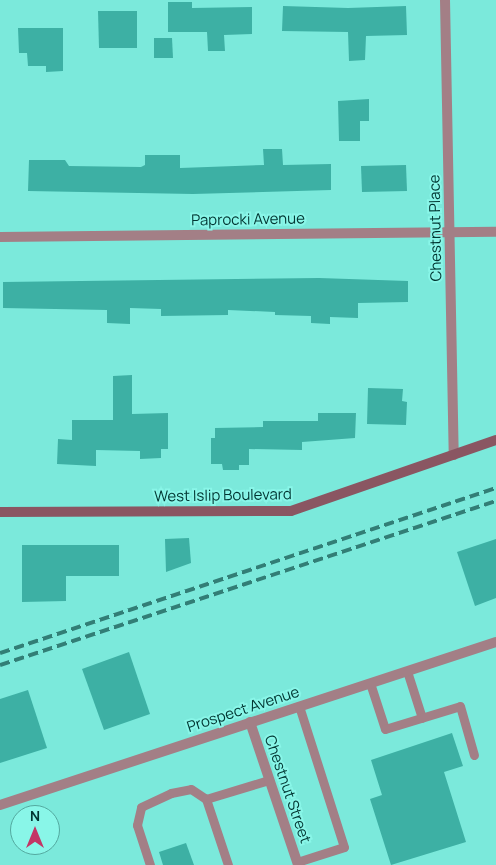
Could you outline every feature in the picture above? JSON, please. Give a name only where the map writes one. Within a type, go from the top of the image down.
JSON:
[{"type":"street","name":"Chestnut Place","points":[[445,0],[454,455]]},
{"type":"street","name":"Paprocki Avenue","points":[[0,236],[496,232]]},
{"type":"street","name":"West Islip Boulevard","points":[[0,512],[291,511],[496,440]]},
{"type":"street","name":"Prospect Avenue","points":[[0,805],[496,642]]},
{"type":"street","name":"Chestnut Street","points":[[250,722],[298,863]]},
{"type":"lane","points":[[407,671],[422,718]]},
{"type":"lane","points":[[370,683],[385,729],[460,706],[474,755]]},
{"type":"lane","points":[[298,863],[344,847],[299,706]]},
{"type":"lane","points":[[206,799],[269,780]]},
{"type":"lane","points":[[150,865],[137,825],[141,806],[171,792],[191,789],[206,799],[228,865]]},
{"type":"building","points":[[168,2],[192,2],[192,8],[252,7],[252,34],[224,35],[225,51],[208,51],[207,32],[168,32]]},
{"type":"building","points":[[283,6],[348,8],[406,6],[407,35],[366,36],[365,60],[349,61],[348,32],[282,31]]},
{"type":"building","points":[[98,11],[137,11],[137,48],[99,48]]},
{"type":"building","points":[[18,28],[63,28],[63,71],[46,72],[46,66],[28,66],[27,53],[19,53]]},
{"type":"building","points":[[154,38],[172,38],[173,58],[154,58]]},
{"type":"building","points":[[369,99],[369,121],[360,121],[360,141],[339,141],[338,101]]},
{"type":"building","points":[[263,149],[282,149],[283,165],[331,164],[331,190],[193,194],[28,191],[29,160],[65,160],[69,166],[141,167],[145,165],[145,155],[180,155],[180,168],[264,165]]},
{"type":"building","points":[[406,165],[407,191],[362,192],[361,166]]},
{"type":"building","points":[[319,278],[408,281],[408,302],[358,303],[358,318],[330,317],[330,324],[311,323],[311,316],[275,315],[275,312],[228,310],[228,315],[161,316],[161,309],[130,308],[130,324],[107,323],[107,310],[3,308],[3,282]]},
{"type":"building","points":[[132,375],[132,414],[168,413],[168,449],[161,449],[161,458],[140,459],[140,451],[96,450],[96,466],[57,464],[58,439],[72,440],[72,420],[113,420],[113,376]]},
{"type":"building","points":[[368,388],[403,389],[402,401],[407,402],[406,425],[367,424]]},
{"type":"building","points":[[318,413],[356,413],[355,438],[302,442],[302,450],[249,449],[249,465],[239,465],[239,470],[223,470],[222,464],[211,464],[211,438],[215,438],[215,428],[263,427],[263,421],[318,421]]},
{"type":"building","points":[[189,538],[191,563],[166,572],[165,539]]},
{"type":"building","points":[[496,539],[496,598],[475,606],[457,552]]},
{"type":"building","points":[[22,545],[119,545],[119,576],[66,576],[66,601],[22,602]]},
{"type":"building","points":[[129,652],[150,714],[104,730],[82,669]]},
{"type":"building","points":[[28,690],[47,748],[0,763],[0,699]]},
{"type":"building","points":[[452,733],[463,766],[444,772],[466,842],[391,865],[370,799],[382,795],[371,760]]},
{"type":"building","points":[[186,843],[194,865],[163,865],[159,852]]},
{"type":"railway","points":[[0,653],[496,488]]},
{"type":"railway","points":[[0,665],[496,501]]}]
